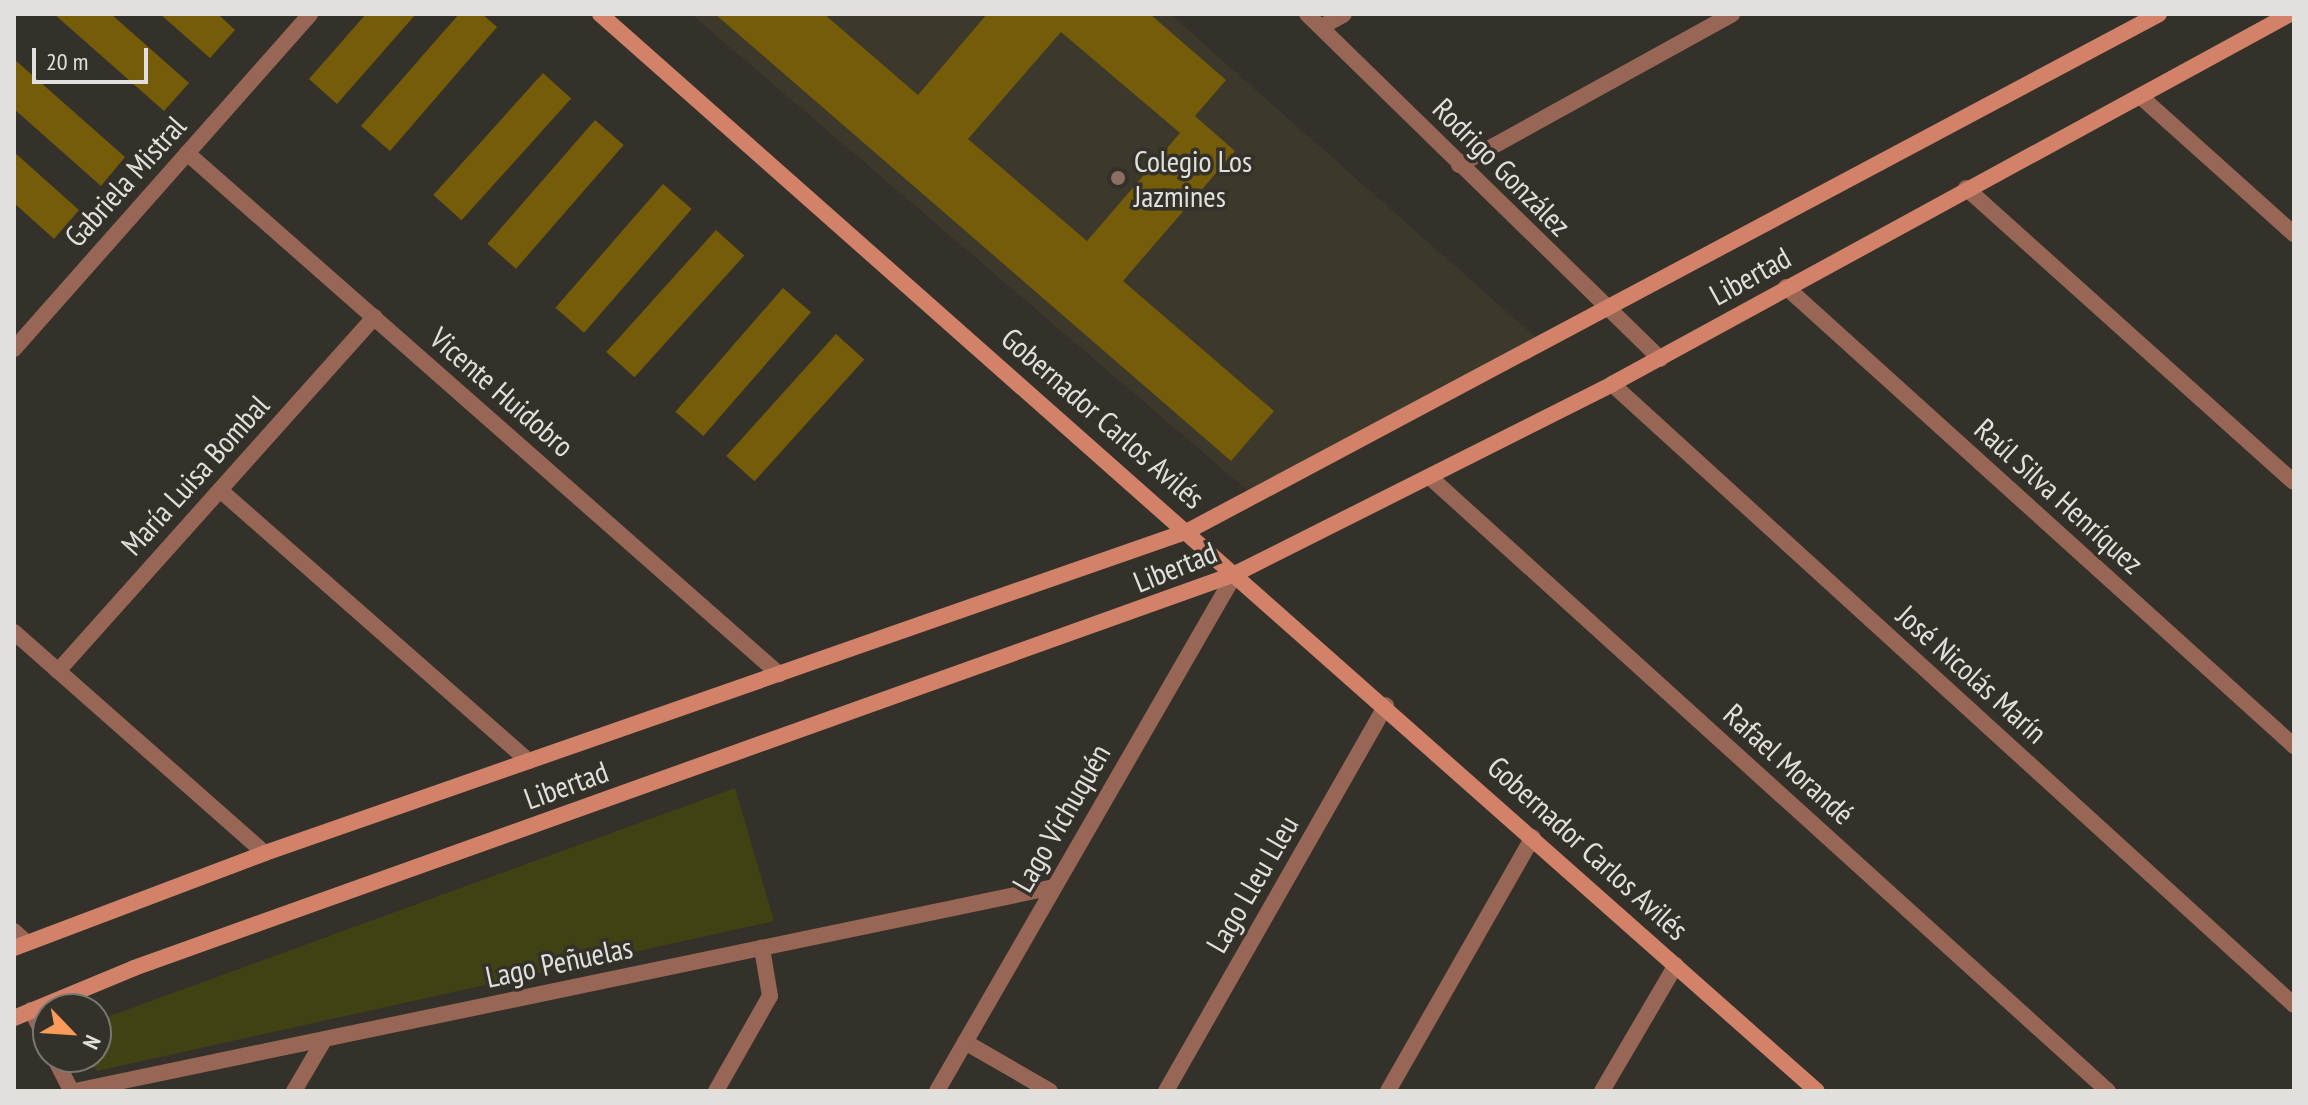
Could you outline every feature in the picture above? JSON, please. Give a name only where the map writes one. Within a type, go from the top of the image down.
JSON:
[{"type":"street","name":"Gabriela Mistral","points":[[14,349],[310,14]]},
{"type":"street","name":"Gobernador Carlos Avilés","points":[[600,14],[1386,705],[1817,1091]]},
{"type":"street","name":"Rodrigo González","points":[[1307,14],[1660,359]]},
{"type":"street","points":[[1321,27],[1344,14]]},
{"type":"street","points":[[1459,165],[1732,14]]},
{"type":"street","name":"Libertad","points":[[18,941],[1188,531],[2159,14]]},
{"type":"street","name":"Libertad","points":[[14,1018],[1235,574],[1432,479],[1660,359],[1966,188],[2290,14]]},
{"type":"street","points":[[2140,96],[2294,234]]},
{"type":"street","name":"Vicente Huidobro","points":[[187,153],[779,674]]},
{"type":"street","points":[[1966,188],[2294,482]]},
{"type":"street","name":"Raúl Silva Henríquez","points":[[1786,287],[2294,746]]},
{"type":"street","name":"María Luisa Bombal","points":[[58,671],[374,317]]},
{"type":"street","name":"José Nicolás Marín","points":[[1612,384],[2294,1005]]},
{"type":"street","name":"Rafael Morandé","points":[[1432,479],[2108,1091]]},
{"type":"street","points":[[220,490],[529,761]]},
{"type":"street","name":"Lago Vichuquén","points":[[937,1091],[1235,574]]},
{"type":"street","points":[[14,632],[265,853]]},
{"type":"street","name":"Lago Lleu Lleu","points":[[1166,1091],[1386,705]]},
{"type":"street","points":[[1388,1091],[1533,837]]},
{"type":"street","name":"Lago Peñuelas","points":[[63,1073],[73,1091],[1054,887]]},
{"type":"street","points":[[716,1091],[770,996],[762,948]]},
{"type":"street","points":[[1602,1091],[1676,965]]},
{"type":"street","points":[[294,1091],[324,1040]]},
{"type":"street","points":[[965,1042],[1050,1091]]},
{"type":"shaded area","name":"Colegio Los Jazmines","points":[[691,14],[1170,14],[1540,341],[1261,502]]},
{"type":"shaded area","points":[[735,788],[774,921],[112,1068],[112,1015]]},
{"type":"building","points":[[54,14],[111,14],[189,83],[164,111]]},
{"type":"building","points":[[160,14],[218,14],[235,30],[210,58]]},
{"type":"building","points":[[366,14],[416,14],[337,104],[309,79]]},
{"type":"building","points":[[459,14],[482,14],[497,27],[390,151],[361,126]]},
{"type":"building","points":[[715,14],[824,14],[918,95],[987,14],[1150,14],[1226,80],[1195,116],[1235,151],[1123,281],[1274,411],[1231,461]],"holes":[[[1061,32],[1180,133],[1087,241],[968,139]]]},
{"type":"building","points":[[14,59],[125,157],[101,186],[14,109]]},
{"type":"building","points":[[543,73],[571,98],[462,220],[433,195]]},
{"type":"building","points":[[595,120],[624,145],[516,269],[487,244]]},
{"type":"building","points":[[14,152],[79,210],[54,239],[14,203]]},
{"type":"building","points":[[663,184],[692,209],[584,333],[555,308]]},
{"type":"building","points":[[716,230],[744,255],[635,377],[606,352]]},
{"type":"building","points":[[783,288],[811,312],[703,436],[675,412]]},
{"type":"building","points":[[836,334],[864,359],[755,481],[726,456]]},
{"type":"place","name":"Colegio Los Jazmines","points":[[1118,178]]}]
